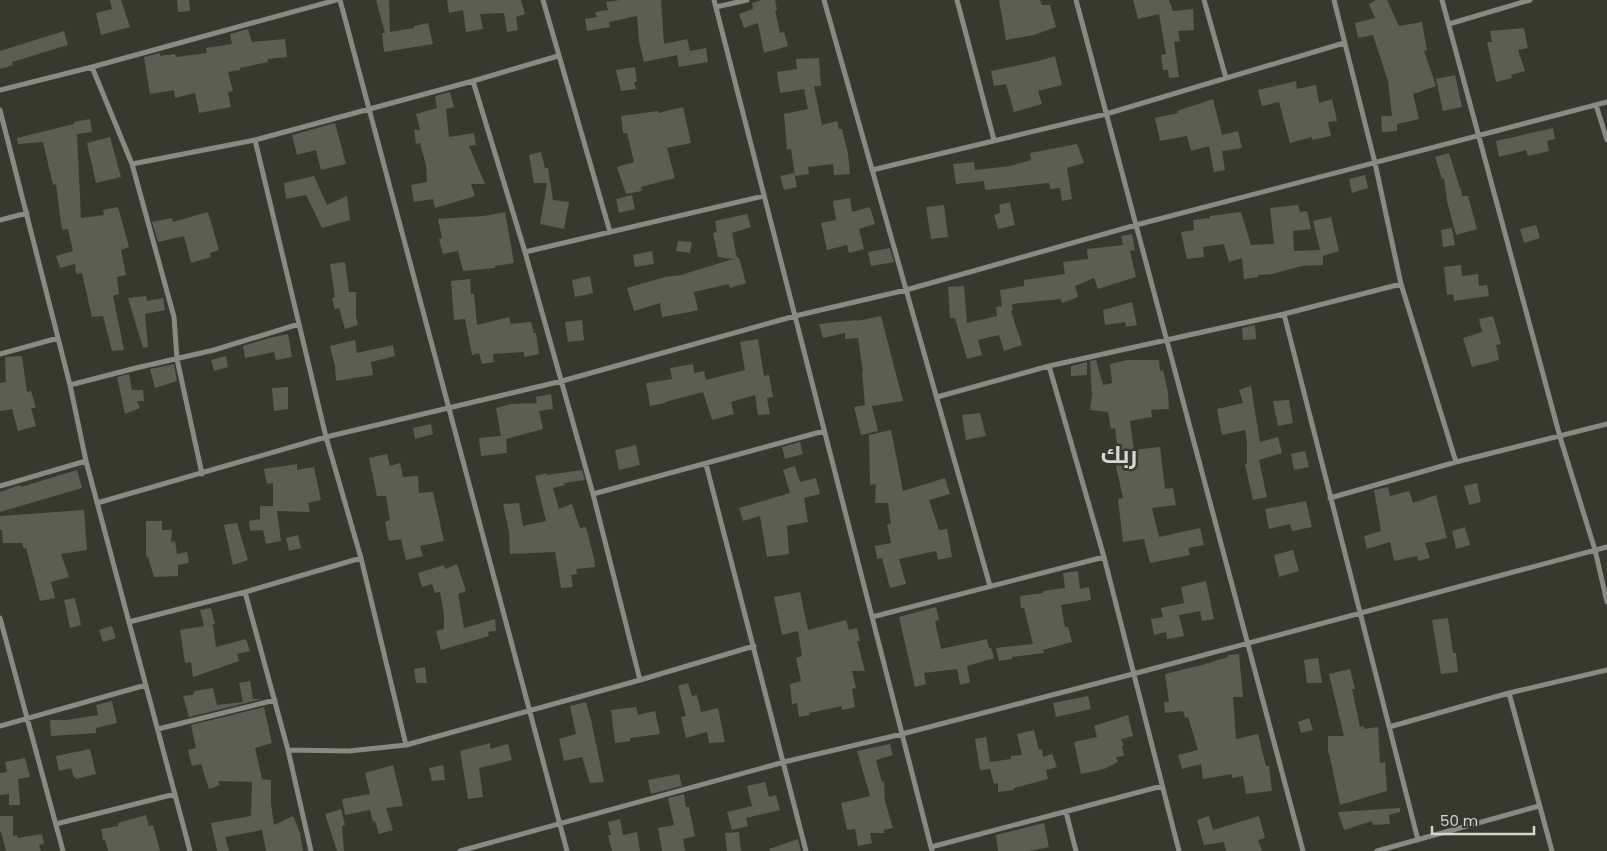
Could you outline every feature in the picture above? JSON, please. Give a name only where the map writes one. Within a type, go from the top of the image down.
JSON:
[{"type":"street","points":[[0,90],[338,0],[567,851]]},
{"type":"street","points":[[543,0],[610,232]]},
{"type":"street","points":[[714,0],[931,849],[1162,786]]},
{"type":"street","points":[[716,7],[747,0]]},
{"type":"street","points":[[824,0],[990,586]]},
{"type":"street","points":[[957,0],[994,140]]},
{"type":"street","points":[[1076,0],[1303,851]]},
{"type":"street","points":[[1204,0],[1226,78]]},
{"type":"street","points":[[1334,0],[1375,163],[1401,284],[1456,462]]},
{"type":"street","points":[[1442,0],[1560,437],[1595,550],[1607,602]]},
{"type":"street","points":[[1449,24],[1530,0]]},
{"type":"street","points":[[872,170],[1106,114],[1344,43]]},
{"type":"street","points":[[132,164],[255,140],[473,82],[558,56]]},
{"type":"street","points":[[92,67],[132,164],[174,318],[177,359],[202,474]]},
{"type":"street","points":[[473,82],[562,381],[640,680]]},
{"type":"street","points":[[97,503],[326,437],[562,381],[795,316],[906,290],[1136,225],[1607,102]]},
{"type":"street","points":[[1596,104],[1607,140]]},
{"type":"street","points":[[0,110],[70,385],[86,461],[190,851]]},
{"type":"street","points":[[255,140],[326,437],[360,558],[406,745]]},
{"type":"street","points":[[525,252],[764,196]]},
{"type":"street","points":[[0,220],[27,213]]},
{"type":"street","points":[[936,398],[1048,366],[1284,314],[1401,284]]},
{"type":"street","points":[[1284,314],[1418,840]]},
{"type":"street","points":[[70,385],[214,350],[299,324]]},
{"type":"street","points":[[0,354],[58,338]]},
{"type":"street","points":[[1048,366],[1104,557],[1179,851]]},
{"type":"street","points":[[1330,498],[1456,462],[1607,424]]},
{"type":"street","points":[[593,494],[824,431]]},
{"type":"street","points":[[0,486],[86,461]]},
{"type":"street","points":[[706,464],[806,851]]},
{"type":"street","points":[[460,851],[784,762],[902,734],[1248,644],[1607,547]]},
{"type":"street","points":[[872,617],[1104,557]]},
{"type":"street","points":[[129,622],[245,592],[360,558]]},
{"type":"street","points":[[245,592],[288,750],[312,851]]},
{"type":"street","points":[[0,618],[62,851]]},
{"type":"street","points":[[288,750],[348,751],[406,745],[640,680],[754,646]]},
{"type":"street","points":[[1389,727],[1509,693],[1607,670]]},
{"type":"street","points":[[0,726],[146,685]]},
{"type":"street","points":[[1509,693],[1552,851]]},
{"type":"street","points":[[158,729],[275,700]]},
{"type":"street","points":[[56,824],[175,794]]},
{"type":"street","points":[[1377,851],[1539,806]]},
{"type":"street","points":[[1066,812],[1076,851]]},
{"type":"building","points":[[110,0],[121,0],[130,27],[101,35],[96,13],[112,9]]},
{"type":"building","points":[[177,0],[189,0],[190,11],[178,12]]},
{"type":"building","points":[[376,0],[389,0],[390,32],[414,28],[414,26],[428,23],[433,44],[384,52],[382,33],[385,33]]},
{"type":"building","points":[[447,0],[521,0],[525,14],[516,17],[518,30],[507,32],[504,13],[480,14],[483,29],[466,32],[463,10],[449,13]]},
{"type":"building","points":[[661,0],[664,44],[687,39],[690,51],[706,48],[708,62],[679,67],[677,55],[644,62],[639,41],[637,16],[609,22],[610,27],[587,31],[585,19],[597,17],[595,12],[608,10],[606,2]]},
{"type":"building","points":[[762,0],[775,0],[780,33],[784,32],[788,46],[764,53],[758,23],[744,28],[739,14],[753,9],[752,3]]},
{"type":"building","points":[[999,0],[1040,0],[1042,5],[1050,5],[1056,27],[1034,35],[1006,40]]},
{"type":"building","points":[[1133,0],[1169,0],[1173,11],[1193,9],[1194,30],[1178,31],[1180,41],[1174,42],[1179,77],[1169,78],[1168,70],[1163,70],[1161,55],[1166,54],[1159,14],[1138,19]]},
{"type":"building","points":[[1376,0],[1387,0],[1399,26],[1422,22],[1427,50],[1424,51],[1436,86],[1413,94],[1419,119],[1397,124],[1397,131],[1382,132],[1381,116],[1392,116],[1388,81],[1373,35],[1358,38],[1355,23],[1375,18],[1369,4]]},
{"type":"building","points":[[1524,28],[1528,48],[1518,50],[1525,71],[1511,75],[1512,78],[1496,82],[1487,42],[1492,42],[1490,31]]},
{"type":"building","points":[[248,29],[252,42],[285,39],[287,57],[267,59],[268,62],[228,72],[233,91],[228,92],[231,107],[199,113],[195,93],[175,98],[174,90],[150,94],[144,57],[160,53],[160,56],[175,54],[176,57],[207,53],[206,48],[232,44],[230,34]]},
{"type":"building","points":[[64,31],[68,45],[12,62],[13,65],[0,69],[0,51]]},
{"type":"building","points":[[1055,56],[1062,85],[1038,91],[1042,104],[1014,112],[1006,84],[994,86],[991,71]]},
{"type":"building","points":[[819,58],[821,86],[814,86],[822,125],[837,121],[839,129],[842,129],[848,154],[850,174],[834,175],[833,164],[808,167],[809,174],[795,176],[791,149],[787,150],[784,114],[808,109],[804,89],[780,93],[777,72],[797,69],[796,59]]},
{"type":"building","points":[[635,67],[637,81],[634,82],[636,89],[621,91],[616,70]]},
{"type":"building","points":[[1455,75],[1462,107],[1443,111],[1436,79]]},
{"type":"building","points":[[1296,81],[1297,89],[1316,85],[1319,103],[1332,99],[1337,121],[1328,122],[1331,136],[1312,140],[1312,137],[1290,143],[1279,102],[1262,106],[1258,90]]},
{"type":"building","points":[[450,92],[454,107],[446,109],[449,137],[474,133],[476,145],[469,146],[485,184],[471,184],[475,196],[435,208],[433,199],[414,202],[411,185],[427,182],[426,165],[420,143],[416,144],[414,130],[420,130],[416,114],[437,108],[435,96]]},
{"type":"building","points":[[1213,99],[1222,135],[1238,131],[1242,148],[1222,151],[1225,170],[1214,172],[1209,146],[1191,151],[1187,136],[1160,141],[1155,118],[1178,113],[1177,111]]},
{"type":"building","points":[[683,107],[691,143],[667,148],[675,178],[641,187],[642,191],[626,194],[617,167],[634,162],[627,133],[623,133],[621,116],[658,111],[658,113]]},
{"type":"building","points":[[90,119],[92,132],[77,134],[81,218],[104,215],[103,210],[118,207],[129,247],[121,250],[126,275],[117,277],[119,294],[113,296],[124,350],[112,351],[103,316],[92,317],[82,273],[76,274],[75,264],[60,268],[56,256],[73,251],[68,229],[62,230],[56,184],[53,185],[43,142],[18,144],[17,138]]},
{"type":"building","points":[[335,123],[346,164],[321,170],[316,150],[297,155],[292,135]]},
{"type":"building","points":[[1553,128],[1555,139],[1547,141],[1549,151],[1528,156],[1526,150],[1499,157],[1496,141]]},
{"type":"building","points":[[110,137],[121,177],[96,183],[87,143]]},
{"type":"building","points":[[1077,144],[1084,163],[1067,168],[1072,199],[1062,201],[1060,188],[1050,189],[1049,183],[985,190],[984,181],[956,184],[953,164],[974,162],[975,170],[1010,166],[1031,160],[1030,153]]},
{"type":"building","points":[[541,152],[545,168],[548,168],[553,200],[569,202],[564,229],[540,224],[547,183],[534,183],[529,155]]},
{"type":"building","points":[[1449,153],[1462,196],[1468,196],[1477,229],[1456,235],[1447,201],[1444,178],[1442,179],[1435,157]]},
{"type":"building","points":[[794,173],[797,187],[784,190],[780,176]]},
{"type":"building","points":[[1365,175],[1368,188],[1352,193],[1349,179]]},
{"type":"building","points":[[314,176],[327,205],[347,196],[350,220],[322,228],[306,195],[286,199],[284,183]]},
{"type":"building","points":[[632,195],[635,209],[619,213],[616,199]]},
{"type":"building","points":[[850,198],[852,212],[870,207],[875,224],[859,229],[864,249],[849,253],[847,245],[827,250],[821,223],[836,220],[833,201]]},
{"type":"building","points":[[1010,202],[1015,225],[998,229],[994,215],[1000,213],[999,205]]},
{"type":"building","points":[[944,205],[948,237],[931,239],[926,207]]},
{"type":"building","points":[[1298,205],[1300,212],[1307,211],[1311,229],[1293,231],[1294,251],[1320,250],[1313,221],[1331,217],[1339,251],[1323,256],[1323,265],[1302,266],[1244,279],[1242,258],[1229,262],[1224,244],[1203,247],[1204,257],[1187,259],[1181,232],[1194,230],[1193,220],[1241,212],[1251,245],[1274,244],[1270,208]]},
{"type":"building","points":[[208,212],[219,250],[210,253],[211,257],[191,263],[184,236],[158,242],[152,222],[172,218],[173,222]]},
{"type":"building","points":[[505,212],[514,263],[495,266],[495,268],[463,271],[458,251],[443,254],[439,239],[442,238],[438,219],[484,216]]},
{"type":"building","points":[[747,214],[751,227],[732,233],[737,258],[739,258],[746,283],[730,288],[729,284],[694,292],[698,310],[690,312],[662,317],[660,303],[634,311],[627,288],[665,277],[681,275],[733,259],[718,257],[713,233],[717,232],[715,221]]},
{"type":"building","points":[[1536,225],[1540,238],[1524,243],[1520,229]]},
{"type":"building","points":[[1452,228],[1455,245],[1443,247],[1441,230]]},
{"type":"building","points":[[1132,234],[1135,250],[1130,251],[1136,277],[1098,289],[1094,278],[1075,286],[1078,297],[1062,303],[1061,299],[1012,304],[1013,310],[1011,311],[1022,345],[1004,351],[999,335],[978,340],[982,355],[967,359],[955,318],[950,318],[948,287],[964,286],[967,323],[997,316],[996,307],[1002,306],[1000,290],[1024,286],[1024,280],[1065,274],[1063,262],[1088,259],[1087,249],[1123,245],[1121,236]]},
{"type":"building","points":[[678,241],[692,242],[690,253],[676,251]]},
{"type":"building","points":[[890,248],[894,262],[871,266],[868,252]]},
{"type":"building","points":[[652,251],[654,264],[635,267],[633,255]]},
{"type":"building","points":[[345,262],[349,292],[356,292],[358,325],[345,329],[339,308],[335,310],[332,298],[335,297],[330,264]]},
{"type":"building","points":[[1461,265],[1462,276],[1478,274],[1479,286],[1487,285],[1489,296],[1454,301],[1453,294],[1447,295],[1444,267]]},
{"type":"building","points":[[590,276],[593,293],[575,297],[572,280]]},
{"type":"building","points":[[470,279],[471,294],[474,294],[477,325],[509,317],[511,324],[531,322],[534,333],[536,333],[539,354],[524,357],[524,352],[493,354],[494,362],[482,364],[479,353],[472,355],[465,319],[454,320],[451,281]]},
{"type":"building","points":[[146,296],[147,301],[163,298],[165,310],[145,314],[148,347],[143,348],[128,298]]},
{"type":"building","points":[[1132,302],[1137,325],[1126,327],[1125,322],[1105,325],[1103,310]]},
{"type":"building","points":[[881,316],[903,401],[872,406],[878,431],[861,435],[854,407],[865,405],[858,338],[845,339],[845,333],[823,338],[819,324],[857,321]]},
{"type":"building","points":[[1493,316],[1501,344],[1496,345],[1499,360],[1472,367],[1463,338],[1482,332],[1479,319]]},
{"type":"building","points":[[582,320],[584,340],[568,342],[565,322]]},
{"type":"building","points":[[1255,325],[1256,339],[1243,340],[1242,328]]},
{"type":"building","points":[[288,334],[292,357],[276,360],[274,352],[245,358],[243,346]]},
{"type":"building","points":[[758,339],[764,376],[769,375],[773,397],[767,398],[770,414],[758,415],[755,395],[731,402],[734,414],[712,420],[703,392],[650,406],[646,383],[672,379],[670,368],[693,364],[694,373],[704,371],[706,380],[745,370],[740,342]]},
{"type":"building","points":[[355,340],[357,353],[393,345],[395,356],[371,362],[373,375],[336,381],[335,366],[330,346]]},
{"type":"building","points":[[22,356],[27,392],[31,391],[36,408],[31,408],[36,426],[18,431],[12,409],[0,411],[0,383],[6,382],[5,357]]},
{"type":"building","points":[[226,356],[228,367],[214,371],[211,360]]},
{"type":"building","points":[[1096,360],[1103,385],[1112,383],[1110,364],[1127,360],[1159,360],[1160,371],[1163,370],[1168,392],[1169,409],[1151,410],[1152,417],[1130,421],[1134,450],[1160,447],[1165,489],[1173,488],[1176,505],[1152,508],[1159,537],[1200,528],[1204,545],[1188,548],[1190,555],[1150,563],[1144,539],[1123,542],[1118,499],[1123,498],[1113,453],[1118,452],[1115,428],[1111,429],[1108,412],[1090,410],[1092,394],[1090,361]]},
{"type":"building","points":[[1087,362],[1087,375],[1071,376],[1071,366]]},
{"type":"building","points":[[174,364],[177,381],[155,388],[150,369]]},
{"type":"building","points":[[129,374],[132,390],[143,390],[144,401],[137,401],[140,408],[125,414],[117,377]]},
{"type":"building","points":[[1251,386],[1260,442],[1278,437],[1282,453],[1259,460],[1267,497],[1253,500],[1245,464],[1247,464],[1247,443],[1245,430],[1222,435],[1217,409],[1243,403],[1239,390]]},
{"type":"building","points":[[288,387],[288,409],[274,411],[272,388]]},
{"type":"building","points":[[551,394],[553,409],[539,411],[543,429],[506,439],[507,453],[481,456],[479,438],[501,436],[496,408],[511,404],[537,403],[536,397]]},
{"type":"building","points":[[1289,400],[1293,423],[1278,426],[1273,401]]},
{"type":"building","points":[[980,413],[986,436],[966,440],[962,415]]},
{"type":"building","points":[[431,424],[433,434],[415,439],[413,428]]},
{"type":"building","points":[[891,430],[903,491],[945,478],[950,494],[929,500],[939,530],[947,529],[952,557],[938,560],[936,551],[899,559],[906,584],[890,588],[882,558],[877,559],[875,546],[891,543],[887,524],[891,524],[888,503],[875,503],[876,484],[870,485],[869,435]]},
{"type":"building","points":[[800,442],[803,454],[785,459],[782,447]]},
{"type":"building","points":[[636,445],[640,465],[619,470],[615,450]]},
{"type":"building","points":[[1305,451],[1309,467],[1294,470],[1291,454]]},
{"type":"building","points":[[387,454],[390,466],[400,463],[403,477],[418,476],[419,493],[433,492],[444,541],[420,546],[423,556],[406,560],[401,539],[389,541],[385,522],[390,520],[386,496],[377,496],[369,458]]},
{"type":"building","points":[[297,464],[297,470],[314,467],[321,500],[308,503],[310,512],[277,511],[281,541],[266,544],[263,530],[250,531],[249,521],[260,519],[260,506],[273,506],[273,483],[267,484],[264,469]]},
{"type":"building","points":[[795,466],[800,482],[816,478],[820,494],[804,498],[808,522],[787,526],[789,554],[767,557],[760,516],[743,521],[739,508],[790,493],[783,470]]},
{"type":"building","points":[[77,470],[82,488],[0,512],[0,492]]},
{"type":"building","points":[[582,470],[585,480],[564,483],[565,485],[553,488],[559,509],[572,504],[580,528],[586,527],[595,567],[576,569],[577,574],[571,575],[573,587],[561,588],[555,552],[510,554],[509,532],[503,504],[519,503],[523,526],[546,521],[535,476]]},
{"type":"building","points":[[1477,483],[1481,502],[1469,505],[1464,486]]},
{"type":"building","points":[[1388,487],[1390,496],[1409,491],[1413,503],[1436,495],[1447,538],[1425,543],[1430,558],[1418,561],[1417,556],[1394,561],[1390,542],[1367,549],[1364,536],[1381,531],[1374,490]]},
{"type":"building","points":[[1306,501],[1312,527],[1292,531],[1290,524],[1269,529],[1265,509]]},
{"type":"building","points":[[84,510],[87,550],[61,554],[69,577],[51,582],[55,598],[40,601],[26,548],[24,549],[22,543],[3,543],[2,530],[0,530],[0,516]]},
{"type":"building","points":[[146,521],[162,521],[162,530],[172,530],[171,542],[175,541],[177,554],[187,552],[189,563],[178,565],[178,576],[154,577],[148,557],[146,557]]},
{"type":"building","points":[[237,523],[248,560],[233,565],[224,525]]},
{"type":"building","points":[[1465,527],[1470,545],[1456,549],[1452,531]]},
{"type":"building","points":[[298,535],[301,548],[289,551],[286,538]]},
{"type":"building","points":[[1293,550],[1299,571],[1279,577],[1274,555]]},
{"type":"building","points":[[457,564],[466,591],[458,594],[464,628],[495,619],[496,631],[488,632],[489,636],[441,650],[436,631],[444,629],[444,615],[440,592],[435,593],[432,584],[422,587],[418,573],[444,565],[445,569]]},
{"type":"building","points":[[1078,571],[1080,589],[1089,587],[1091,600],[1061,605],[1065,627],[1068,627],[1072,642],[1043,650],[1044,653],[1012,657],[1012,659],[999,661],[996,648],[1033,644],[1024,608],[1021,608],[1020,596],[1065,588],[1063,573]]},
{"type":"building","points":[[1206,581],[1214,619],[1202,621],[1200,611],[1179,615],[1184,636],[1167,639],[1166,632],[1154,635],[1151,619],[1163,617],[1161,608],[1184,603],[1181,587]]},
{"type":"building","points":[[800,592],[808,630],[846,620],[849,630],[857,628],[860,641],[857,641],[865,671],[852,671],[856,688],[852,689],[855,707],[842,710],[842,706],[799,717],[797,703],[792,704],[790,684],[801,681],[796,658],[802,656],[798,631],[782,635],[774,597]]},
{"type":"building","points":[[75,598],[81,625],[70,628],[64,600]]},
{"type":"building","points":[[936,607],[939,620],[935,621],[941,649],[987,639],[994,658],[967,666],[970,682],[960,685],[957,669],[924,673],[926,684],[915,687],[899,617]]},
{"type":"building","points":[[211,608],[215,624],[206,626],[213,625],[216,647],[246,639],[250,651],[237,654],[239,661],[193,677],[191,662],[185,663],[180,630],[204,626],[200,610]]},
{"type":"building","points":[[1448,618],[1458,672],[1441,674],[1432,620]]},
{"type":"building","points":[[112,626],[116,638],[103,642],[99,630]]},
{"type":"building","points":[[1239,654],[1243,697],[1233,697],[1236,739],[1258,734],[1266,766],[1269,766],[1272,791],[1246,794],[1243,776],[1232,778],[1232,774],[1203,779],[1201,764],[1182,769],[1178,755],[1198,750],[1188,717],[1185,718],[1183,711],[1165,713],[1164,702],[1169,702],[1165,674],[1202,665],[1228,657],[1228,655]]},
{"type":"building","points":[[1318,658],[1322,683],[1307,683],[1304,660]]},
{"type":"building","points":[[425,667],[427,683],[416,683],[414,669]]},
{"type":"building","points":[[1350,669],[1355,689],[1352,689],[1360,727],[1364,726],[1364,729],[1378,727],[1380,763],[1385,762],[1387,791],[1340,805],[1328,753],[1328,736],[1344,736],[1329,674]]},
{"type":"building","points":[[250,681],[253,699],[262,699],[189,717],[183,696],[193,695],[194,691],[213,688],[217,705],[243,702],[239,683]]},
{"type":"building","points":[[688,683],[692,696],[697,695],[701,712],[718,708],[725,742],[709,743],[707,732],[686,738],[681,717],[686,716],[678,686]]},
{"type":"building","points":[[1088,696],[1091,709],[1056,717],[1053,703]]},
{"type":"building","points":[[112,701],[117,723],[96,728],[96,733],[51,736],[50,720],[66,720],[98,715],[96,705]]},
{"type":"building","points":[[586,702],[604,782],[590,783],[582,757],[564,761],[559,739],[576,734],[570,706]]},
{"type":"building","points":[[264,707],[272,743],[255,748],[262,779],[271,780],[271,804],[274,825],[293,816],[300,833],[303,851],[266,851],[262,830],[225,837],[229,851],[217,851],[211,823],[251,816],[252,782],[218,781],[220,785],[209,789],[201,764],[192,766],[188,750],[196,748],[191,725]]},
{"type":"building","points":[[636,707],[638,715],[655,711],[660,734],[630,738],[630,741],[615,743],[611,710]]},
{"type":"building","points":[[1128,715],[1133,736],[1121,739],[1124,745],[1122,746],[1124,756],[1116,757],[1118,762],[1104,769],[1081,774],[1074,742],[1097,737],[1094,726]]},
{"type":"building","points":[[1309,718],[1313,730],[1301,733],[1298,722]]},
{"type":"building","points":[[1034,730],[1039,750],[1042,749],[1043,757],[1052,754],[1057,767],[1046,770],[1048,779],[1014,788],[1014,790],[998,792],[998,783],[994,784],[990,769],[980,770],[975,739],[986,737],[990,762],[1011,759],[1011,756],[1022,755],[1017,734]]},
{"type":"building","points":[[490,743],[490,749],[508,744],[512,760],[479,768],[483,797],[468,799],[460,751]]},
{"type":"building","points":[[890,744],[893,755],[876,760],[882,782],[884,781],[885,802],[893,828],[884,830],[884,833],[870,833],[872,843],[858,846],[855,829],[847,830],[841,803],[870,796],[857,751]]},
{"type":"building","points":[[90,749],[96,774],[76,779],[71,768],[59,771],[56,756]]},
{"type":"building","points":[[25,758],[30,777],[18,779],[20,805],[9,805],[9,794],[0,795],[0,773],[7,772],[5,762]]},
{"type":"building","points":[[393,765],[403,806],[386,808],[393,830],[379,834],[370,810],[345,815],[342,799],[370,794],[365,773]]},
{"type":"building","points":[[443,765],[445,780],[432,781],[429,768]]},
{"type":"building","points":[[679,774],[682,786],[651,794],[648,780]]},
{"type":"building","points":[[765,782],[769,797],[776,795],[780,810],[746,818],[748,826],[732,830],[727,812],[752,806],[747,786]]},
{"type":"building","points":[[684,794],[686,807],[689,807],[695,836],[683,839],[685,851],[662,851],[658,828],[674,825],[668,798]]},
{"type":"building","points":[[1400,808],[1400,812],[1389,815],[1390,824],[1373,825],[1372,821],[1344,830],[1338,812]]},
{"type":"building","points":[[341,809],[345,825],[342,826],[344,851],[337,851],[325,814]]},
{"type":"building","points":[[146,815],[149,826],[153,825],[160,851],[108,851],[101,829],[118,826],[118,823]]},
{"type":"building","points":[[0,816],[13,816],[13,836],[17,835],[18,838],[42,834],[44,844],[39,845],[41,851],[6,851],[0,832]]},
{"type":"building","points":[[1209,816],[1213,830],[1259,816],[1265,838],[1258,840],[1262,851],[1226,851],[1224,842],[1204,845],[1197,820]]},
{"type":"building","points":[[620,819],[623,835],[637,832],[640,851],[612,851],[608,835],[611,835],[608,822]]},
{"type":"building","points":[[1044,823],[1049,847],[1029,851],[998,851],[996,835]]},
{"type":"building","points":[[739,832],[741,851],[727,851],[725,833]]},
{"type":"building","points":[[798,839],[801,851],[770,851],[769,849]]},
{"type":"district","name":"ربك","points":[[1119,454]]}]
